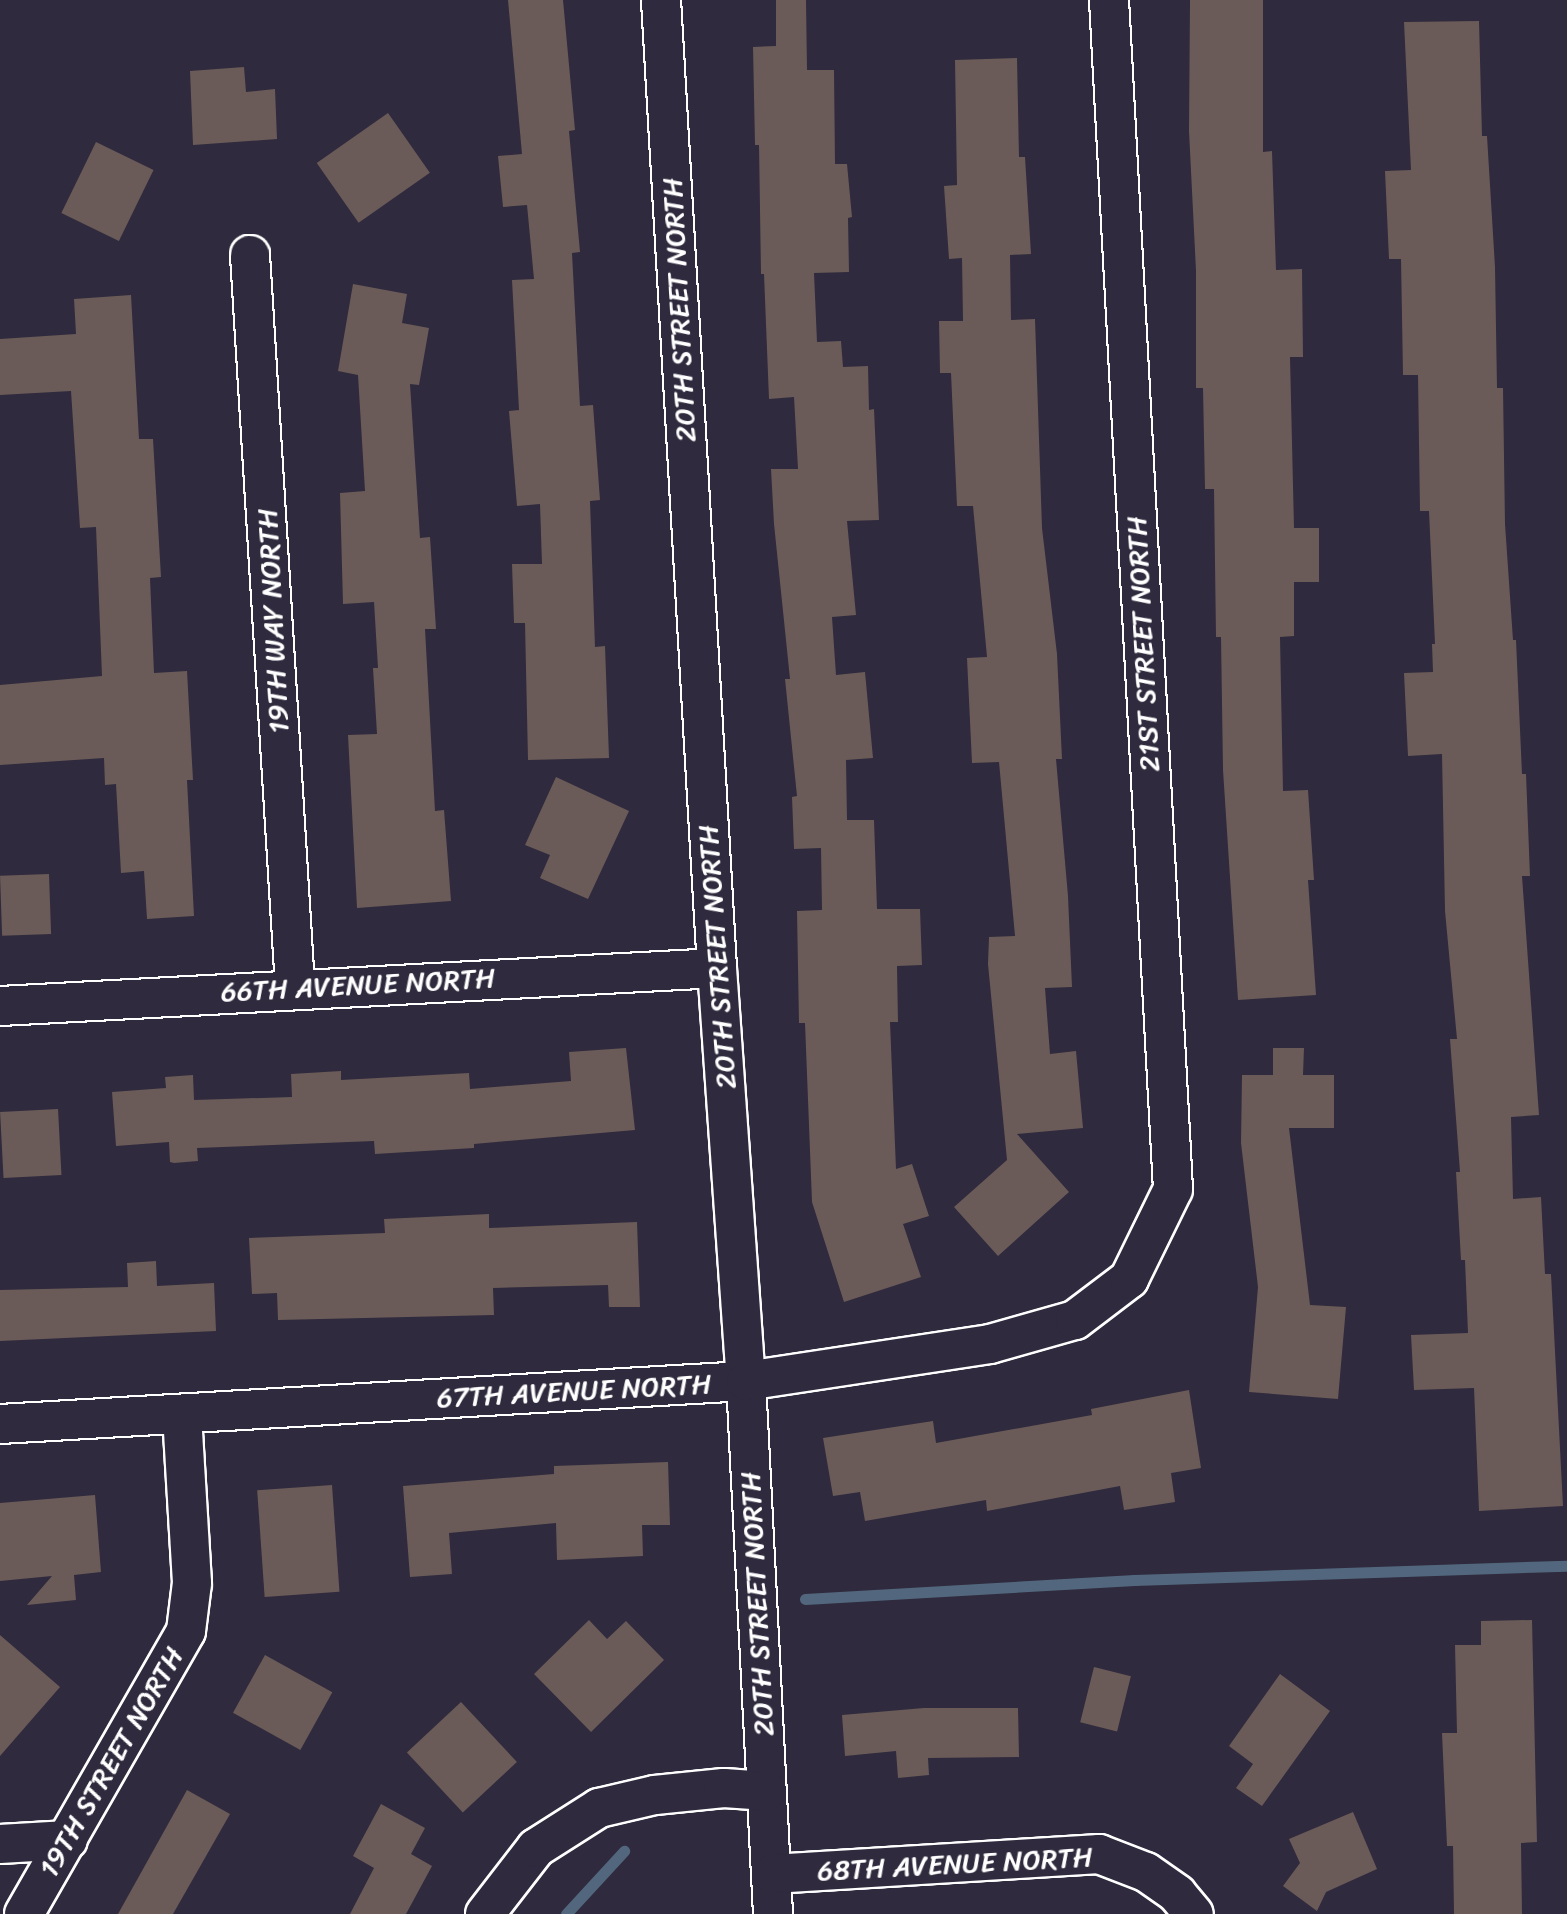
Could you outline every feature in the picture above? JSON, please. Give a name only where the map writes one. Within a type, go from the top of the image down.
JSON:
[{"type":"street","name":"20TH STREET NORTH","points":[[661,0],[717,968],[746,1381],[773,1914]]},
{"type":"street","name":"21ST STREET NORTH","points":[[1109,0],[1173,1189],[1129,1279]]},
{"type":"street","name":"19TH WAY NORTH","points":[[250,255],[295,987]]},
{"type":"street","name":"66TH AVENUE NORTH","points":[[0,1006],[295,987],[717,968]]},
{"type":"street","name":"67TH AVENUE NORTH","points":[[0,1424],[746,1381],[990,1344],[1075,1320],[1129,1279]]},
{"type":"street","name":"19TH STREET NORTH","points":[[24,1914],[186,1631],[192,1583],[182,1415]]},
{"type":"street","points":[[485,1914],[536,1848],[599,1808],[683,1792],[724,1788],[767,1791]]},
{"type":"street","points":[[0,1844],[68,1840]]},
{"type":"street","name":"68TH AVENUE NORTH","points":[[772,1874],[1099,1854],[1146,1872],[1186,1904]]},
{"type":"building","points":[[508,0],[563,0],[575,130],[569,131],[580,252],[572,253],[580,406],[593,405],[600,500],[590,501],[595,647],[605,646],[609,758],[528,760],[525,623],[514,623],[512,564],[542,564],[540,504],[517,506],[509,411],[519,410],[512,280],[534,279],[527,205],[503,207],[498,156],[522,154]]},
{"type":"building","points":[[776,0],[806,0],[807,70],[834,70],[835,164],[847,164],[852,217],[848,218],[849,272],[814,273],[817,342],[841,341],[843,367],[868,366],[869,410],[874,409],[879,520],[847,521],[856,615],[832,617],[836,675],[865,672],[873,758],[846,760],[847,820],[874,820],[877,909],[920,909],[922,965],[897,966],[898,1022],[890,1022],[896,1169],[912,1164],[929,1216],[903,1224],[921,1277],[844,1302],[812,1202],[805,1023],[799,1023],[797,911],[822,910],[821,848],[794,849],[792,797],[797,796],[785,679],[790,679],[771,469],[798,469],[794,397],[769,399],[764,274],[761,274],[759,145],[755,145],[753,47],[776,46]]},
{"type":"building","points":[[1190,0],[1263,0],[1263,152],[1272,151],[1276,270],[1302,269],[1303,357],[1290,357],[1294,528],[1319,528],[1319,582],[1294,582],[1294,636],[1280,637],[1283,791],[1308,790],[1314,880],[1308,880],[1316,995],[1238,1000],[1223,770],[1221,637],[1216,637],[1214,489],[1205,489],[1203,388],[1196,388],[1196,271],[1189,131]]},
{"type":"building","points":[[1479,21],[1482,136],[1487,136],[1495,267],[1497,388],[1503,388],[1505,524],[1513,640],[1516,640],[1522,774],[1526,774],[1530,876],[1522,876],[1539,1115],[1511,1117],[1513,1199],[1541,1197],[1545,1274],[1551,1274],[1563,1506],[1479,1511],[1474,1388],[1414,1390],[1411,1335],[1468,1333],[1465,1260],[1461,1260],[1456,1172],[1460,1172],[1450,1039],[1457,1039],[1445,911],[1442,754],[1408,756],[1404,673],[1433,672],[1432,644],[1435,644],[1429,511],[1420,511],[1418,375],[1403,375],[1401,259],[1389,259],[1385,171],[1411,170],[1404,22]]},
{"type":"building","points":[[1017,58],[1019,157],[1025,157],[1031,254],[1010,255],[1011,320],[1035,319],[1042,528],[1057,654],[1062,759],[1056,759],[1072,987],[1045,988],[1050,1054],[1076,1051],[1083,1128],[1017,1134],[1069,1192],[998,1256],[954,1207],[1007,1160],[988,964],[989,937],[1015,936],[999,762],[972,763],[967,658],[987,657],[973,506],[957,506],[951,373],[940,373],[939,321],[963,321],[962,258],[949,259],[944,186],[957,185],[955,60]]},
{"type":"building","points":[[244,67],[246,92],[275,89],[277,139],[193,145],[190,71]]},
{"type":"building","points":[[388,113],[430,173],[359,223],[317,163]]},
{"type":"building","points":[[96,142],[154,170],[119,241],[61,213]]},
{"type":"building","points":[[353,284],[407,294],[402,323],[429,328],[419,385],[410,384],[420,538],[430,537],[436,629],[425,629],[435,811],[444,810],[451,901],[357,908],[348,735],[377,734],[373,668],[378,668],[374,602],[343,604],[340,493],[365,491],[358,375],[338,371]]},
{"type":"building","points":[[131,295],[139,439],[153,439],[161,577],[150,578],[154,673],[187,671],[193,780],[187,780],[194,916],[147,919],[144,871],[121,873],[116,784],[105,785],[104,758],[0,765],[0,685],[102,676],[96,527],[80,528],[71,391],[0,395],[0,339],[76,334],[74,299]]},
{"type":"building","points":[[556,777],[629,811],[588,899],[540,878],[550,855],[525,845]]},
{"type":"building","points":[[49,874],[51,934],[2,936],[0,876]]},
{"type":"building","points":[[626,1048],[635,1130],[474,1144],[474,1148],[375,1154],[374,1141],[197,1148],[198,1161],[174,1163],[170,1162],[169,1142],[116,1146],[112,1092],[166,1088],[165,1077],[193,1075],[194,1100],[292,1097],[291,1074],[341,1071],[341,1080],[469,1073],[470,1089],[571,1081],[569,1052]]},
{"type":"building","points":[[1273,1048],[1304,1048],[1303,1075],[1334,1075],[1334,1128],[1289,1128],[1310,1305],[1346,1307],[1338,1399],[1249,1392],[1258,1287],[1241,1143],[1242,1075],[1273,1075]]},
{"type":"building","points":[[58,1109],[61,1175],[4,1178],[0,1112]]},
{"type":"building","points":[[489,1214],[489,1228],[637,1222],[640,1307],[609,1307],[608,1285],[493,1288],[494,1315],[278,1320],[277,1293],[252,1294],[249,1238],[385,1233],[384,1219]]},
{"type":"building","points":[[156,1261],[157,1286],[214,1283],[216,1331],[0,1341],[0,1290],[128,1287],[127,1263]]},
{"type":"building","points":[[1189,1390],[1201,1468],[1171,1473],[1175,1502],[1124,1510],[1120,1486],[987,1511],[986,1500],[865,1521],[860,1492],[833,1496],[823,1438],[933,1421],[936,1443],[1092,1415],[1091,1409]]},
{"type":"building","points":[[668,1462],[670,1525],[642,1525],[643,1556],[557,1560],[556,1523],[449,1533],[452,1574],[410,1577],[403,1486],[554,1474],[554,1466]]},
{"type":"building","points":[[332,1485],[339,1592],[265,1597],[257,1490]]},
{"type":"building","points":[[95,1495],[101,1572],[74,1575],[76,1600],[27,1605],[52,1576],[0,1581],[0,1503]]},
{"type":"building","points":[[589,1620],[607,1639],[626,1621],[664,1660],[591,1732],[534,1674]]},
{"type":"building","points":[[1532,1620],[1537,1842],[1521,1843],[1522,1914],[1454,1914],[1453,1846],[1447,1846],[1442,1733],[1457,1733],[1455,1645],[1481,1645],[1481,1621]]},
{"type":"building","points":[[0,1635],[60,1687],[0,1756]]},
{"type":"building","points":[[265,1655],[332,1692],[300,1750],[233,1713]]},
{"type":"building","points":[[1094,1667],[1131,1676],[1117,1731],[1080,1722]]},
{"type":"building","points":[[1280,1674],[1330,1711],[1262,1806],[1236,1788],[1253,1764],[1229,1746]]},
{"type":"building","points":[[461,1702],[517,1762],[463,1812],[407,1752]]},
{"type":"building","points":[[924,1708],[1018,1708],[1019,1757],[928,1758],[929,1775],[898,1778],[896,1751],[845,1756],[842,1715]]},
{"type":"building","points":[[187,1790],[230,1814],[173,1914],[118,1914]]},
{"type":"building","points":[[381,1804],[425,1828],[411,1854],[432,1866],[406,1914],[350,1914],[374,1868],[353,1856]]},
{"type":"building","points":[[1353,1812],[1377,1869],[1326,1892],[1317,1911],[1283,1886],[1300,1863],[1289,1839]]},
{"type":"waterway","points":[[805,1599],[1134,1580],[1567,1566]]},
{"type":"waterway","points":[[566,1914],[624,1851]]}]
